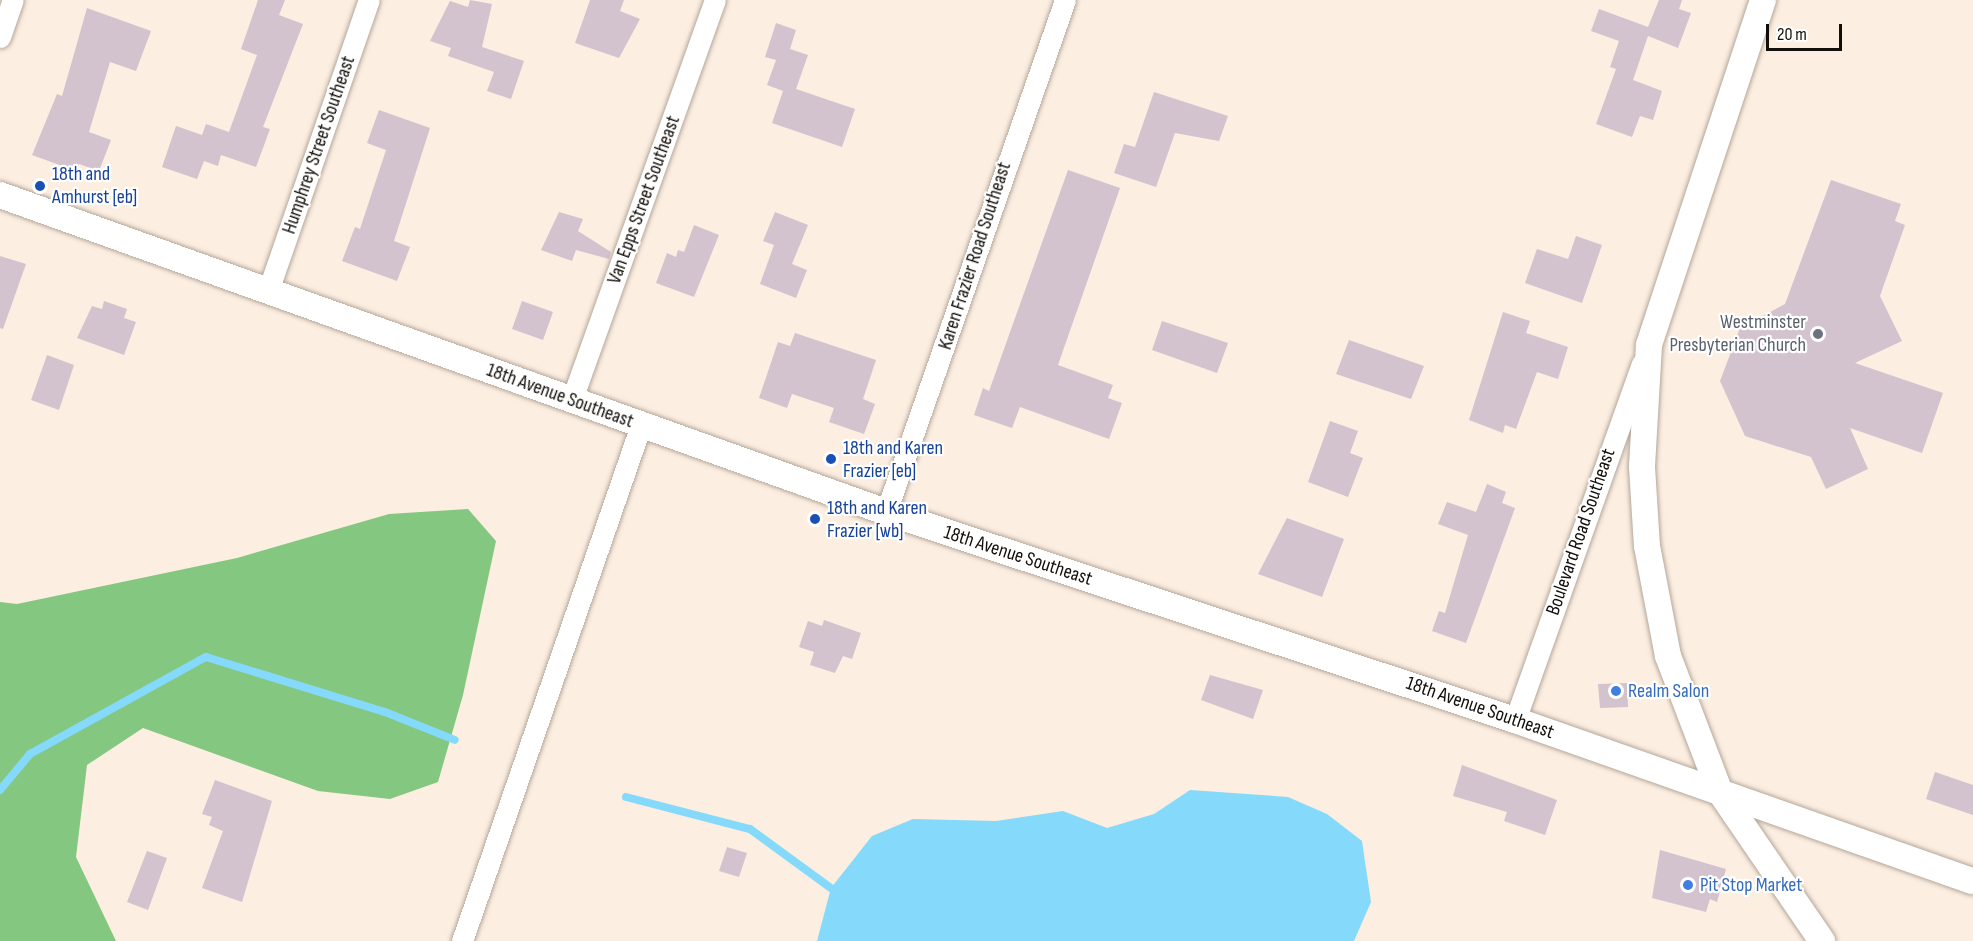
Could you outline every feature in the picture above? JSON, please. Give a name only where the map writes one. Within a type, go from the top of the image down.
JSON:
[{"type":"street","points":[[0,38],[13,0]]},
{"type":"street","name":"Humphrey Street Southeast","points":[[268,291],[369,0]]},
{"type":"street","name":"Van Epps Street Southeast","points":[[572,399],[715,0]]},
{"type":"street","name":"Karen Frazier Road Southeast","points":[[886,512],[1065,0]]},
{"type":"street","name":"Boulevard Road Southeast","points":[[1515,720],[1648,345],[1763,0]]},
{"type":"street","name":"18th Avenue Southeast","points":[[0,195],[886,512],[1515,720],[1973,881]]},
{"type":"street","name":"Boulevard Road Southeast","points":[[1648,345],[1642,467],[1654,600],[1668,656],[1720,792],[1821,941]]},
{"type":"street","points":[[462,941],[641,425]]},
{"type":"green space","points":[[468,509],[496,541],[463,695],[438,782],[390,799],[318,791],[143,728],[87,765],[76,857],[116,941],[0,941],[0,602],[17,604],[237,558],[389,514]]},
{"type":"water","points":[[1190,790],[1288,797],[1327,814],[1362,841],[1371,902],[1354,941],[817,941],[831,888],[872,836],[913,819],[996,821],[1063,811],[1107,828],[1154,814]]},
{"type":"building","points":[[258,0],[285,0],[279,15],[303,24],[263,127],[270,129],[256,167],[221,155],[218,166],[204,161],[197,179],[162,167],[176,126],[202,135],[206,124],[229,132],[257,55],[241,49]]},
{"type":"building","points":[[470,0],[492,4],[482,47],[524,61],[511,99],[487,91],[494,72],[448,56],[451,48],[430,41],[450,1],[468,7]]},
{"type":"building","points":[[590,0],[624,0],[620,11],[640,19],[619,58],[575,43]]},
{"type":"building","points":[[1659,0],[1682,0],[1679,9],[1691,13],[1678,48],[1648,36],[1633,80],[1662,91],[1653,120],[1640,116],[1632,137],[1596,124],[1616,69],[1610,67],[1619,41],[1591,31],[1599,9],[1648,27]]},
{"type":"building","points":[[87,8],[151,31],[136,71],[110,62],[89,132],[111,140],[99,171],[79,164],[76,171],[32,155],[57,94],[62,96]]},
{"type":"building","points":[[776,23],[796,30],[790,49],[808,55],[796,89],[855,109],[842,147],[772,123],[783,91],[767,85],[776,60],[765,57]]},
{"type":"building","points":[[1154,92],[1228,116],[1219,141],[1175,133],[1156,187],[1114,173],[1124,144],[1135,147]]},
{"type":"building","points":[[379,110],[430,128],[394,241],[410,247],[397,281],[342,261],[355,227],[360,229],[386,150],[367,143]]},
{"type":"building","points":[[1068,170],[1120,188],[1058,365],[1113,385],[1108,398],[1122,403],[1109,439],[1020,407],[1012,428],[974,415],[983,388],[989,391]]},
{"type":"building","name":"Westminster Presbyterian Church","points":[[1831,180],[1901,204],[1895,221],[1905,225],[1880,296],[1902,341],[1855,363],[1943,393],[1922,453],[1850,428],[1868,469],[1826,489],[1811,457],[1745,436],[1720,381],[1740,328],[1785,304]]},
{"type":"building","points":[[559,212],[583,219],[578,231],[611,252],[609,259],[576,250],[572,261],[541,250]]},
{"type":"building","points":[[775,212],[808,225],[792,264],[807,270],[796,298],[760,284],[774,245],[763,241]]},
{"type":"building","points":[[694,225],[719,235],[694,297],[656,283],[667,253],[676,257],[678,250],[684,252]]},
{"type":"building","points":[[1576,236],[1602,245],[1582,303],[1525,283],[1537,249],[1568,259]]},
{"type":"building","points":[[0,256],[26,264],[3,329],[0,328]]},
{"type":"building","points":[[104,301],[127,309],[124,318],[136,322],[124,355],[77,338],[92,306],[102,309]]},
{"type":"building","points":[[522,301],[553,312],[543,340],[512,329]]},
{"type":"building","points":[[1503,312],[1530,321],[1526,333],[1568,347],[1558,379],[1537,372],[1516,429],[1505,425],[1503,433],[1469,420]]},
{"type":"building","points":[[1162,321],[1228,343],[1217,373],[1152,350]]},
{"type":"building","points":[[795,333],[876,360],[863,399],[875,404],[864,434],[829,422],[834,408],[792,394],[787,408],[759,398],[778,342],[790,346]]},
{"type":"building","points":[[1349,340],[1424,366],[1411,399],[1336,374]]},
{"type":"building","points":[[47,355],[74,365],[59,410],[31,400]]},
{"type":"building","points":[[1330,421],[1358,431],[1350,453],[1363,458],[1348,497],[1308,482]]},
{"type":"building","points":[[1487,484],[1506,492],[1502,503],[1515,508],[1466,643],[1432,631],[1439,611],[1445,613],[1468,535],[1438,524],[1447,502],[1476,512]]},
{"type":"building","points":[[1287,518],[1344,539],[1322,597],[1258,574]]},
{"type":"building","points":[[824,620],[861,633],[852,659],[843,656],[835,673],[810,665],[814,652],[799,647],[808,621],[822,626]]},
{"type":"building","points":[[1210,675],[1263,690],[1253,719],[1201,700]]},
{"type":"building","points":[[1627,683],[1628,707],[1600,708],[1598,684]]},
{"type":"building","points":[[1462,765],[1557,800],[1545,835],[1504,821],[1507,812],[1453,796]]},
{"type":"building","points":[[1935,772],[1973,785],[1973,815],[1926,799]]},
{"type":"building","points":[[215,780],[272,801],[242,902],[202,888],[223,831],[209,825],[212,817],[202,814]]},
{"type":"building","points":[[727,847],[747,853],[739,877],[719,871]]},
{"type":"building","name":"Pit Stop Market","points":[[1660,850],[1726,869],[1717,902],[1710,899],[1706,912],[1652,898]]},
{"type":"building","points":[[147,851],[167,858],[148,910],[127,902]]},
{"type":"waterway","points":[[0,790],[30,754],[206,657],[385,712],[455,740]]},
{"type":"waterway","points":[[626,797],[750,829],[831,888]]},
{"type":"place","name":"18th and Amhurst [eb]","points":[[40,186]]},
{"type":"place","name":"Westminster Presbyterian Church","points":[[1818,334]]},
{"type":"place","name":"18th and Karen Frazier [eb]","points":[[831,459]]},
{"type":"place","name":"18th and Karen Frazier [wb]","points":[[815,519]]},
{"type":"place","name":"Realm Salon","points":[[1616,691]]},
{"type":"place","name":"Pit Stop Market","points":[[1688,885]]}]
